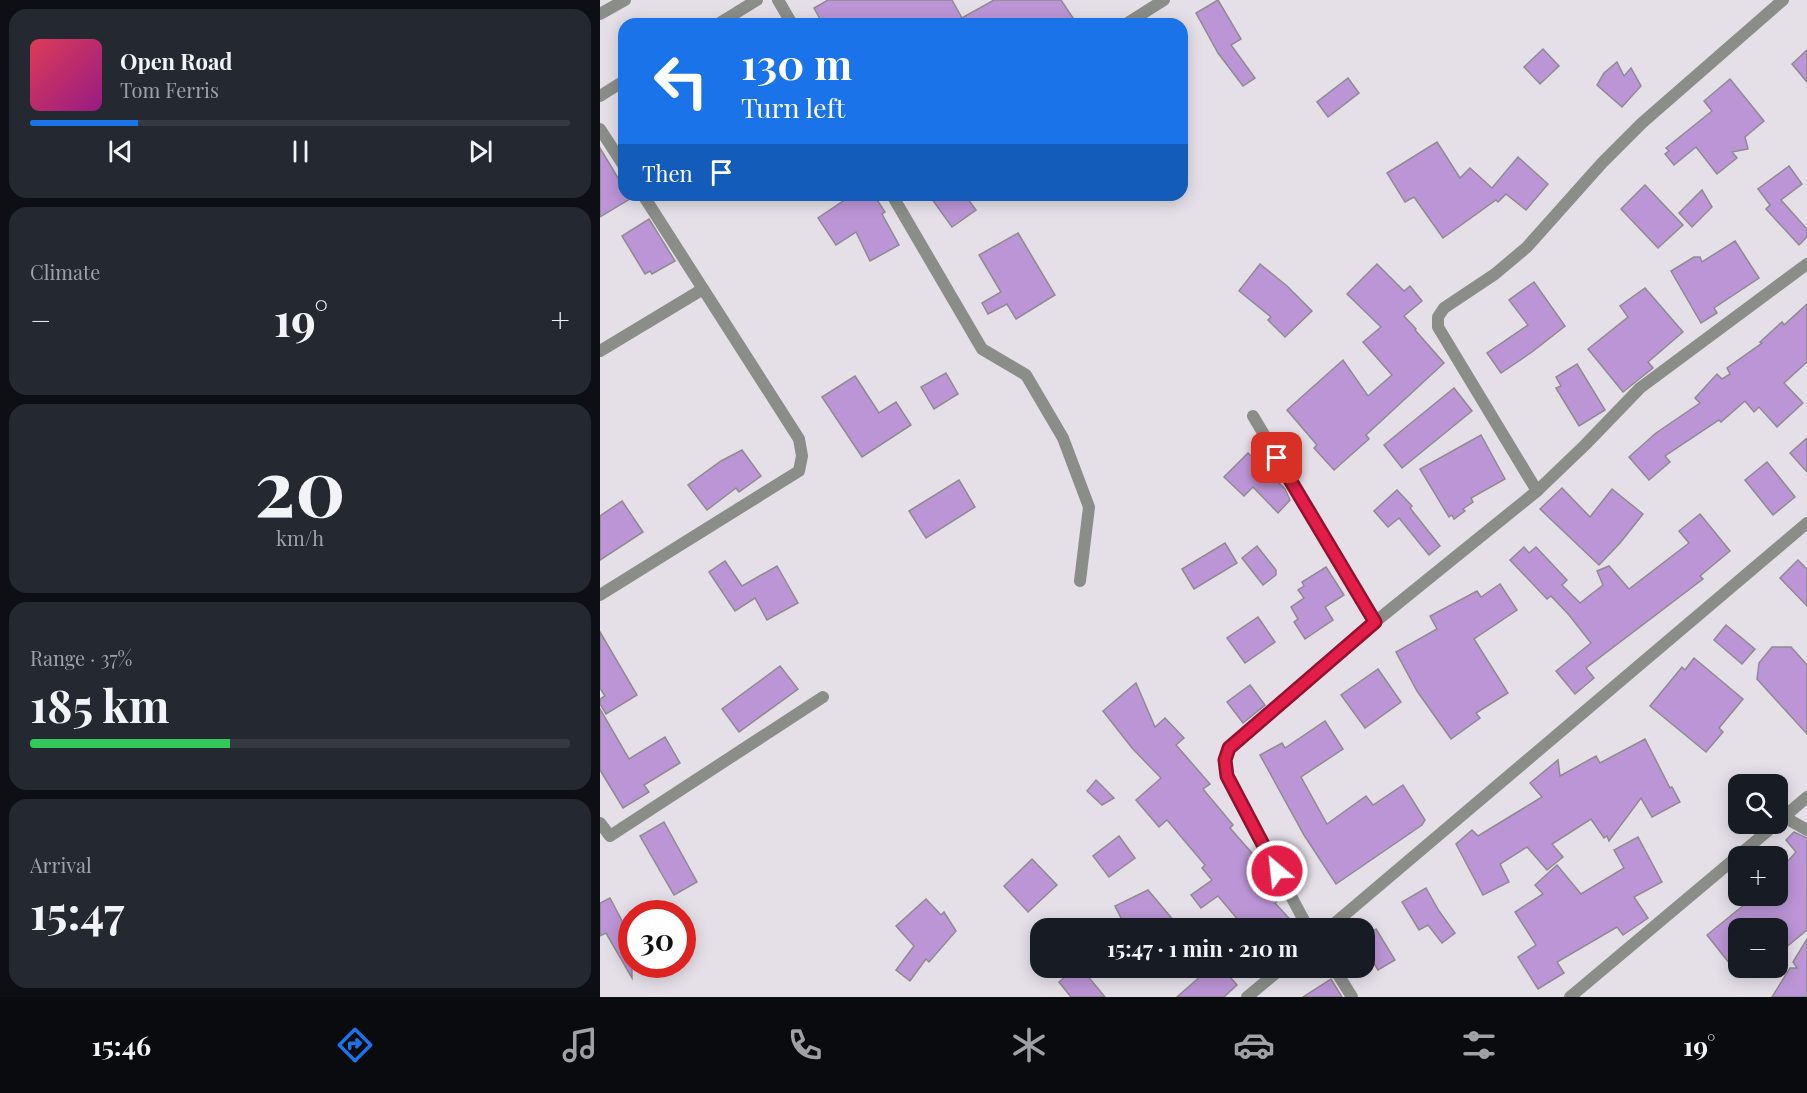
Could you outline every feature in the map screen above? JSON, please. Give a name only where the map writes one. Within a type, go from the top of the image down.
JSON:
[{"type":"street","points":[[600,14],[625,0]]},
{"type":"street","points":[[728,18],[757,0]]},
{"type":"street","points":[[778,0],[788,18]]},
{"type":"street","points":[[1136,18],[1164,0]]},
{"type":"street","points":[[1537,491],[1438,327],[1438,317],[1444,308],[1495,274],[1527,247],[1602,163],[1642,123],[1783,0]]},
{"type":"street","points":[[600,96],[618,85]]},
{"type":"street","points":[[600,129],[618,157]]},
{"type":"street","points":[[600,595],[799,471],[802,456],[799,439],[646,201]]},
{"type":"street","points":[[896,201],[982,349],[1026,375],[1063,438],[1089,507],[1080,581]]},
{"type":"street","points":[[1303,918],[1227,776],[1225,760],[1229,748],[1375,622],[1537,491],[1640,388],[1807,264]]},
{"type":"street","points":[[600,351],[703,289]]},
{"type":"street","points":[[1253,416],[1375,622]]},
{"type":"street","points":[[1341,918],[1807,523]]},
{"type":"street","points":[[600,823],[610,836],[824,697]]},
{"type":"street","points":[[1788,813],[1807,797]]},
{"type":"street","points":[[1788,824],[1807,830]]},
{"type":"street","points":[[1570,997],[1764,834]]},
{"type":"street","points":[[1247,997],[1270,978]]},
{"type":"street","points":[[1340,978],[1352,997]]},
{"type":"building","points":[[828,0],[952,0],[962,18],[820,18],[814,8]]},
{"type":"building","points":[[994,0],[1061,0],[1073,18],[962,18]]},
{"type":"building","points":[[1218,0],[1241,39],[1231,45],[1255,78],[1243,86],[1218,53],[1196,13]]},
{"type":"building","points":[[1543,49],[1559,66],[1540,84],[1524,67]]},
{"type":"building","points":[[1807,50],[1807,82],[1792,64]]},
{"type":"building","points":[[1617,62],[1624,76],[1631,68],[1641,86],[1622,107],[1597,85],[1604,73]]},
{"type":"building","points":[[1348,78],[1359,93],[1328,117],[1317,102]]},
{"type":"building","points":[[1730,79],[1764,121],[1745,137],[1748,149],[1732,152],[1737,158],[1717,174],[1696,147],[1674,165],[1665,154],[1669,151],[1666,148],[1712,111],[1704,101]]},
{"type":"building","points":[[1437,142],[1460,178],[1470,168],[1492,188],[1518,157],[1548,184],[1526,210],[1506,194],[1498,202],[1496,200],[1443,238],[1414,197],[1405,202],[1387,173]]},
{"type":"building","points":[[600,148],[618,178],[618,201],[627,201],[600,217]]},
{"type":"building","points":[[1789,166],[1802,184],[1781,200],[1807,229],[1807,237],[1799,245],[1766,209],[1770,205],[1758,189]]},
{"type":"building","points":[[1645,185],[1683,225],[1658,248],[1621,209]]},
{"type":"building","points":[[1702,190],[1712,207],[1692,227],[1679,213]]},
{"type":"building","points":[[843,201],[878,201],[885,212],[882,214],[899,245],[870,261],[856,232],[836,245],[818,218]]},
{"type":"building","points":[[933,201],[969,201],[976,210],[952,227]]},
{"type":"building","points":[[649,219],[675,261],[652,274],[650,271],[645,274],[622,236]]},
{"type":"building","points":[[1018,233],[1055,295],[1016,319],[1007,304],[988,314],[982,303],[1001,292],[979,255]]},
{"type":"building","points":[[1735,241],[1759,278],[1714,308],[1717,313],[1701,323],[1671,271],[1694,257],[1700,257],[1702,262]]},
{"type":"building","points":[[1260,264],[1312,311],[1285,337],[1268,320],[1271,317],[1239,291]]},
{"type":"building","points":[[1377,264],[1404,291],[1410,286],[1422,301],[1404,316],[1444,363],[1366,435],[1369,439],[1334,470],[1314,448],[1317,445],[1287,410],[1343,360],[1368,396],[1392,375],[1363,342],[1381,327],[1347,294]]},
{"type":"building","points":[[1534,282],[1565,326],[1501,373],[1487,353],[1528,325],[1509,300]]},
{"type":"building","points":[[1645,288],[1683,332],[1648,362],[1653,368],[1623,392],[1588,349],[1628,317],[1620,306]]},
{"type":"building","points":[[1807,304],[1807,362],[1784,383],[1803,403],[1777,427],[1759,407],[1754,412],[1745,401],[1721,422],[1719,420],[1665,456],[1670,462],[1649,480],[1629,457],[1656,433],[1700,403],[1695,398],[1717,374],[1722,379],[1730,374],[1727,368],[1762,343],[1760,342],[1782,322],[1784,325]]},
{"type":"building","points":[[1577,364],[1605,410],[1579,426],[1556,388],[1561,386],[1556,377]]},
{"type":"building","points":[[946,373],[958,394],[934,409],[921,387]]},
{"type":"building","points":[[855,376],[879,413],[896,402],[911,425],[862,457],[822,397]]},
{"type":"building","points":[[1454,388],[1472,411],[1402,468],[1384,445]]},
{"type":"building","points":[[1481,435],[1505,479],[1471,498],[1473,502],[1454,519],[1452,515],[1449,517],[1420,469]]},
{"type":"building","points":[[1807,438],[1807,472],[1790,453]]},
{"type":"building","points":[[742,450],[761,476],[739,492],[736,488],[707,510],[688,485],[721,461]]},
{"type":"building","points":[[1248,453],[1285,489],[1290,500],[1278,513],[1253,487],[1244,496],[1224,477]]},
{"type":"building","points":[[1767,462],[1795,497],[1773,515],[1745,480]]},
{"type":"building","points":[[959,480],[975,507],[926,538],[909,511]]},
{"type":"building","points":[[1562,488],[1590,517],[1612,489],[1643,514],[1599,565],[1540,509]]},
{"type":"building","points":[[1397,490],[1412,506],[1410,508],[1440,546],[1429,555],[1399,518],[1388,527],[1374,511]]},
{"type":"building","points":[[622,501],[643,532],[600,560],[600,516]]},
{"type":"building","points":[[1700,514],[1730,551],[1700,576],[1703,579],[1586,668],[1594,678],[1575,694],[1556,671],[1591,643],[1551,596],[1547,599],[1510,560],[1524,547],[1529,553],[1536,547],[1567,580],[1562,585],[1580,603],[1603,585],[1597,571],[1609,566],[1629,589],[1689,543],[1679,531]]},
{"type":"building","points":[[1225,543],[1237,563],[1194,589],[1182,569]]},
{"type":"building","points":[[1257,546],[1276,570],[1276,575],[1263,585],[1242,558]]},
{"type":"building","points":[[1798,560],[1807,569],[1807,606],[1780,578]]},
{"type":"building","points":[[725,561],[742,586],[777,566],[798,603],[767,620],[755,598],[735,611],[709,572]]},
{"type":"building","points":[[1326,567],[1344,595],[1325,607],[1333,620],[1305,639],[1294,622],[1298,619],[1291,607],[1304,598],[1298,590],[1304,586],[1302,582]]},
{"type":"building","points":[[1500,584],[1517,610],[1474,639],[1508,693],[1476,713],[1480,718],[1451,739],[1417,691],[1396,652],[1437,629],[1430,616],[1477,591],[1481,597]]},
{"type":"building","points":[[1258,617],[1275,642],[1245,663],[1227,638]]},
{"type":"building","points":[[1726,625],[1755,649],[1742,664],[1714,640]]},
{"type":"building","points":[[600,632],[637,695],[606,714],[600,704],[600,699],[605,696],[600,688]]},
{"type":"building","points":[[1772,647],[1791,647],[1807,665],[1807,734],[1757,679],[1759,663]]},
{"type":"building","points":[[1694,658],[1743,699],[1719,728],[1723,732],[1706,752],[1650,706],[1682,667],[1685,670]]},
{"type":"building","points":[[780,666],[798,689],[739,732],[722,709]]},
{"type":"building","points":[[1378,669],[1401,702],[1365,728],[1341,695]]},
{"type":"building","points":[[1136,683],[1155,727],[1165,718],[1184,738],[1176,745],[1210,784],[1203,789],[1233,825],[1230,828],[1258,860],[1256,862],[1282,897],[1275,903],[1289,918],[1237,918],[1218,896],[1201,908],[1191,895],[1212,880],[1202,868],[1205,865],[1167,820],[1159,827],[1136,800],[1161,778],[1132,748],[1103,711]]},
{"type":"building","points":[[1250,685],[1265,705],[1243,723],[1227,702]]},
{"type":"building","points":[[600,709],[629,759],[665,737],[680,763],[644,785],[649,792],[623,808],[600,770]]},
{"type":"building","points":[[1325,721],[1343,749],[1301,777],[1327,824],[1366,796],[1373,805],[1403,785],[1425,820],[1422,825],[1336,884],[1304,835],[1260,755],[1282,743],[1285,748]]},
{"type":"building","points":[[1645,739],[1670,788],[1672,787],[1680,802],[1652,817],[1641,798],[1609,841],[1607,836],[1604,838],[1591,819],[1552,844],[1563,857],[1547,870],[1527,847],[1500,864],[1509,882],[1483,895],[1456,844],[1472,830],[1478,836],[1542,797],[1530,783],[1558,760],[1560,776],[1596,756],[1600,763]]},
{"type":"building","points":[[1096,780],[1114,798],[1102,805],[1087,791]]},
{"type":"building","points":[[664,822],[697,882],[674,895],[640,836]]},
{"type":"building","points":[[1794,832],[1807,838],[1807,930],[1788,946],[1788,918],[1728,918],[1728,961],[1707,935],[1743,906],[1788,906],[1788,861],[1796,852],[1786,840]]},
{"type":"building","points":[[1119,836],[1135,858],[1109,877],[1093,856]]},
{"type":"building","points":[[1638,837],[1662,882],[1634,897],[1648,918],[1623,935],[1617,927],[1557,962],[1564,973],[1538,989],[1518,957],[1536,945],[1515,912],[1543,894],[1535,885],[1557,865],[1581,894],[1624,868],[1614,850]]},
{"type":"building","points":[[1032,859],[1057,885],[1028,912],[1004,886]]},
{"type":"building","points":[[1426,888],[1455,933],[1442,943],[1428,925],[1419,930],[1402,902]]},
{"type":"building","points":[[1148,890],[1172,918],[1121,918],[1115,906]]},
{"type":"building","points":[[610,898],[618,913],[618,954],[606,933],[600,936],[600,903]]},
{"type":"building","points":[[926,899],[941,915],[944,912],[956,931],[929,962],[926,959],[910,981],[896,970],[914,946],[896,926]]},
{"type":"building","points":[[1375,930],[1395,960],[1378,970],[1375,965]]},
{"type":"building","points":[[1807,939],[1807,997],[1772,997],[1784,978],[1788,978],[1790,968],[1797,968],[1793,962]]},
{"type":"building","points":[[1064,978],[1089,978],[1105,997],[1071,997],[1059,982]]},
{"type":"building","points":[[1199,978],[1231,978],[1237,985],[1224,997],[1177,997]]},
{"type":"building","points":[[1331,979],[1342,997],[1303,997]]},
{"type":"route","points":[[1277,458],[1375,622],[1229,748],[1225,760],[1227,776],[1277,871]]}]
